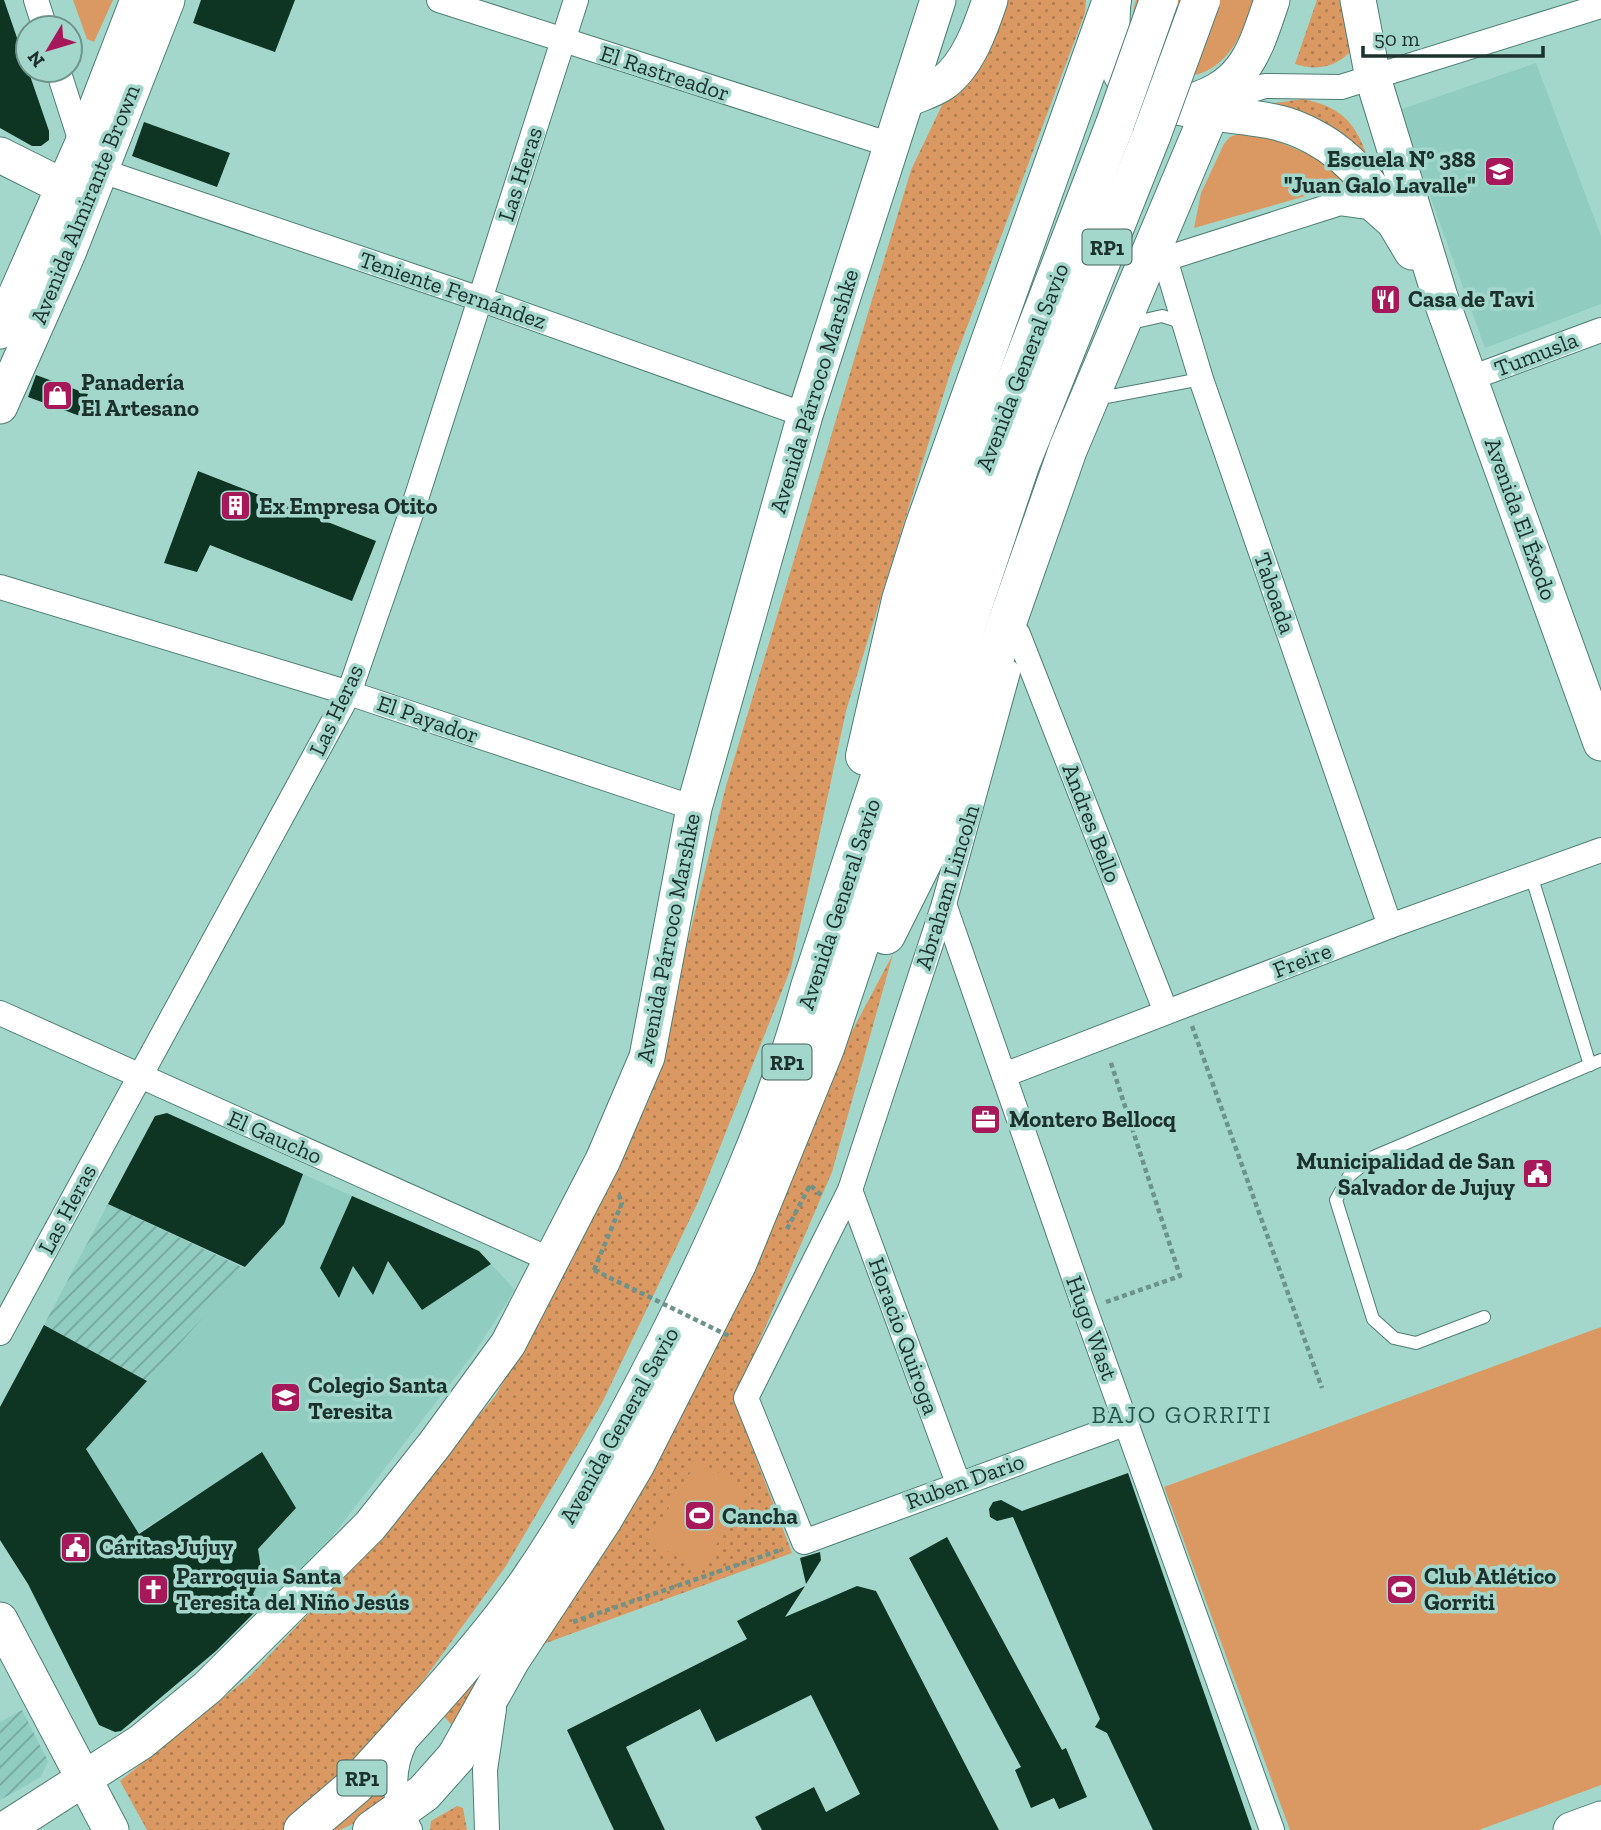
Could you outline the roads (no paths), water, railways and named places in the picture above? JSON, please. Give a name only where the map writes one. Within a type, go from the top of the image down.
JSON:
[{"type":"main road","name":"Avenida Almirante Brown","points":[[91,158],[138,0]]},
{"type":"main road","name":"Avenida Almirante Brown","points":[[0,331],[73,197],[167,0]]},
{"type":"main road","name":"Avenida Párroco Marshke","points":[[4,1830],[141,1742],[208,1687],[369,1525],[435,1444],[508,1344],[614,1137],[647,1057],[694,808],[805,415],[939,0]]},
{"type":"main road","points":[[908,99],[944,82],[954,72],[978,33],[990,0]]},
{"type":"main road","points":[[826,940],[901,600],[952,443],[1113,0]]},
{"type":"main road","name":"Avenida El Éxodo","points":[[1113,0],[1115,52],[1124,80],[1149,100],[1208,100],[1279,122],[1314,137],[1345,156],[1376,193],[1440,297]]},
{"type":"main road","name":"Avenida General Savio","points":[[394,1824],[438,1780],[456,1757],[511,1659],[603,1519],[636,1463],[737,1265],[825,1048],[886,874],[981,575],[1046,351],[1159,0]]},
{"type":"main road","name":"Avenida General Savio","points":[[303,1830],[357,1784],[487,1638],[530,1580],[601,1465],[719,1235],[797,1036],[946,573],[1046,351],[1152,134],[1201,0]]},
{"type":"main road","points":[[825,1048],[925,857],[1035,538],[1104,360],[1157,259],[1208,100],[1254,55],[1272,0]]},
{"type":"main road","name":"Avenida El Éxodo","points":[[1357,3],[1373,78],[1440,297],[1595,704],[1601,743]]},
{"type":"main road","points":[[0,155],[73,197]]},
{"type":"main road","name":"Avenida Almirante Brown","points":[[0,406],[68,253],[73,197]]},
{"type":"main road","points":[[0,1620],[111,1830]]},
{"type":"main road","points":[[1571,1830],[1601,1819]]},
{"type":"street","name":"El Rastreador","points":[[439,0],[891,145]]},
{"type":"street","name":"Las Heras","points":[[0,1332],[349,693],[576,0]]},
{"type":"street","points":[[1208,100],[1265,86],[1341,87],[1601,6]]},
{"type":"street","points":[[63,84],[91,158]]},
{"type":"street","name":"Teniente Fernández","points":[[91,158],[805,415]]},
{"type":"street","points":[[1157,259],[1340,203],[1369,206],[1412,251]]},
{"type":"street","name":"Taboada","points":[[1157,259],[1184,323],[1390,926]]},
{"type":"street","name":"Tumusla","points":[[1471,379],[1601,330]]},
{"type":"street","name":"Abraham Lincoln","points":[[804,1542],[746,1398],[850,1190],[944,904],[1018,634],[1101,398],[1104,360]]},
{"type":"street","name":"El Payador","points":[[0,587],[349,693],[694,808]]},
{"type":"street","name":"Andres Bello","points":[[1018,634],[1175,1009]]},
{"type":"street","name":"Freire","points":[[1004,1075],[1390,926],[1601,850]]},
{"type":"street","name":"Hugo Wast","points":[[944,904],[1085,1309],[1272,1830]]},
{"type":"street","name":"El Gaucho","points":[[0,1013],[551,1260]]},
{"type":"street","name":"Horacio Quiroga","points":[[850,1190],[958,1483]]},
{"type":"street","name":"Ruben Dario","points":[[804,1542],[958,1483],[1127,1423]]},
{"type":"street","name":"RP1","points":[[487,1830],[485,1770],[500,1682]]},
{"type":"street","points":[[394,1824],[394,1771],[416,1719]]},
{"type":"lane","points":[[1120,325],[1162,316],[1184,323]]},
{"type":"lane","points":[[1101,398],[1201,379]]},
{"type":"lane","points":[[1484,1317],[1416,1343],[1394,1338],[1373,1319],[1336,1200],[1349,1176],[1371,1158],[1596,1062],[1531,875]]},
{"type":"place","name":"Escuela N° 388 \"Juan Galo Lavalle\"","points":[[1499,172]]},
{"type":"place","name":"Casa de Tavi","points":[[1385,299]]},
{"type":"place","name":"Panadería El Artesano","points":[[58,395]]},
{"type":"place","name":"Ex Empresa Otito","points":[[236,506]]},
{"type":"place","name":"Montero Bellocq","points":[[986,1119]]},
{"type":"place","name":"Municipalidad de San Salvador de Jujuy","points":[[1538,1174]]},
{"type":"place","name":"Colegio Santa Teresita","points":[[285,1398]]},
{"type":"place","name":"Cancha","points":[[699,1516]]},
{"type":"place","name":"Cáritas Jujuy","points":[[76,1547]]},
{"type":"place","name":"Parroquia Santa Teresita del Niño Jesús","points":[[153,1589]]},
{"type":"place","name":"Club Atlético Gorriti","points":[[1401,1589]]},
{"type":"district","name":"BAJO GORRITI","points":[[1182,1414]]}]
